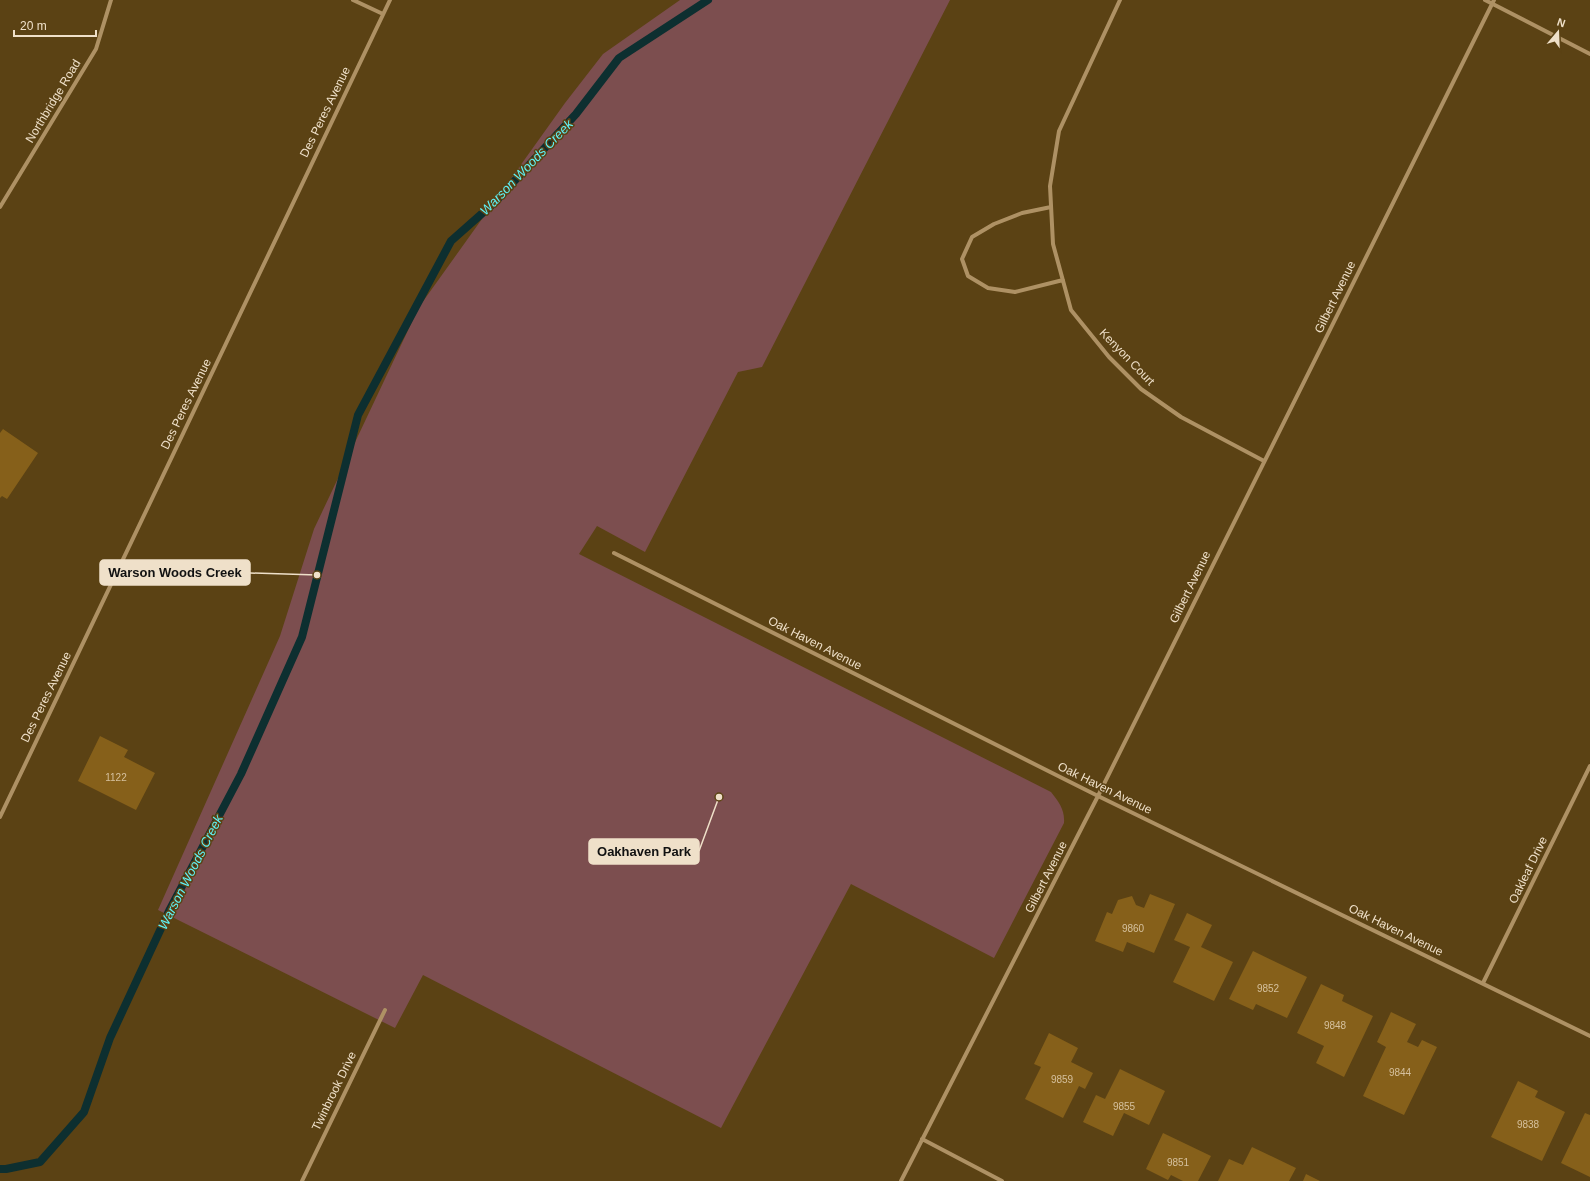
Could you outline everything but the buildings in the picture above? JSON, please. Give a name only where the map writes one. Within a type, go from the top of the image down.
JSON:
[{"type":"street","name":"Northbridge Road","points":[[0,207],[96,49],[111,0]]},
{"type":"street","points":[[353,0],[383,14]]},
{"type":"street","name":"Des Peres Avenue","points":[[0,817],[390,0]]},
{"type":"street","name":"Kenyon Court","points":[[1120,0],[1058,131],[1050,186],[1053,244],[1071,310],[1109,357],[1140,389],[1180,417],[1264,461]]},
{"type":"street","points":[[1485,0],[1493,2],[1590,54]]},
{"type":"street","name":"Gilbert Avenue","points":[[901,1181],[1098,796],[1493,2]]},
{"type":"street","points":[[1051,207],[1022,213],[994,224],[972,237],[962,259],[968,276],[988,288],[1015,292],[1063,280]]},
{"type":"street","name":"Oak Haven Avenue","points":[[614,553],[1098,796],[1590,1036]]},
{"type":"street","name":"Oakleaf Drive","points":[[1483,983],[1590,766]]},
{"type":"street","name":"Twinbrook Drive","points":[[302,1181],[385,1010]]},
{"type":"street","points":[[922,1139],[1002,1181]]},
{"type":"shaded area","points":[[680,0],[950,0],[762,367],[738,372],[645,552],[597,526],[579,554],[1051,792],[1057,799],[1064,814],[1064,823],[994,958],[851,884],[721,1128],[423,975],[395,1028],[158,910],[280,636],[314,529],[419,307],[565,103],[603,54]]},
{"type":"waterway","name":"Warson Woods Creek","points":[[0,1169],[40,1162],[84,1112],[110,1038],[170,909],[241,774],[302,637],[358,415],[451,241],[495,202],[576,114],[619,58],[708,0]]},
{"type":"place","name":"Warson Woods Creek","points":[[317,575]]},
{"type":"place","name":"Oakhaven Park","points":[[719,797]]}]
